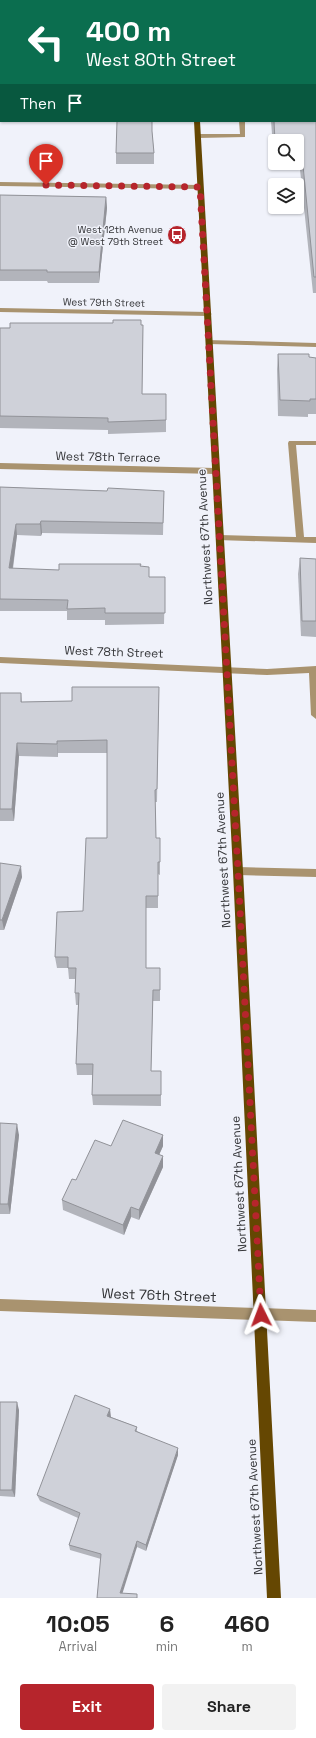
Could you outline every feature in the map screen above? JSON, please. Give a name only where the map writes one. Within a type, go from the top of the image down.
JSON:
[{"type":"main road","name":"Northwest 67th Avenue","points":[[197,122],[238,871],[274,1598]]},
{"type":"street","points":[[198,136],[243,136],[242,122]]},
{"type":"street","points":[[0,184],[200,187]]},
{"type":"street","name":"West 79th Street","points":[[0,310],[208,314]]},
{"type":"street","points":[[209,342],[316,345]]},
{"type":"street","points":[[300,539],[292,443],[316,443]]},
{"type":"street","name":"West 78th Terrace","points":[[0,466],[216,471]]},
{"type":"street","points":[[220,538],[316,540]]},
{"type":"street","name":"West 78th Street","points":[[0,660],[227,668],[267,672],[314,669]]},
{"type":"street","points":[[314,669],[316,715]]},
{"type":"street","points":[[238,871],[316,873]]},
{"type":"street","name":"West 76th Street","points":[[0,1305],[316,1316]]},
{"type":"building","points":[[117,122],[152,122],[154,153],[116,153]]},
{"type":"building","points":[[274,122],[316,122],[316,277],[314,277],[303,170],[304,134],[275,134]]},
{"type":"building","points":[[0,195],[106,197],[99,272],[0,270]]},
{"type":"building","points":[[113,320],[141,320],[141,325],[143,325],[142,394],[166,394],[166,420],[108,422],[108,418],[0,416],[0,328],[10,328],[10,323],[113,323]]},
{"type":"building","points":[[278,354],[309,354],[309,357],[316,358],[316,399],[310,399],[310,401],[280,400]]},
{"type":"building","points":[[0,487],[107,491],[108,488],[164,491],[163,523],[41,521],[40,524],[16,524],[9,568],[59,570],[59,564],[141,564],[140,566],[149,567],[149,577],[165,577],[165,613],[105,613],[105,608],[67,609],[68,600],[0,599]]},
{"type":"building","points":[[300,558],[316,559],[316,621],[302,621]]},
{"type":"building","points":[[72,687],[159,687],[157,789],[155,790],[156,838],[160,838],[160,862],[158,862],[158,896],[146,896],[146,968],[160,968],[160,990],[153,990],[151,1071],[161,1071],[161,1095],[92,1095],[93,1064],[76,1064],[79,993],[75,993],[76,968],[68,968],[68,957],[55,957],[57,912],[83,911],[86,838],[107,838],[107,740],[57,741],[57,744],[17,743],[12,809],[0,809],[0,693],[21,693],[21,702],[72,701]]},
{"type":"building","points":[[0,863],[21,866],[2,920],[0,920]]},
{"type":"building","points":[[123,1120],[163,1135],[155,1153],[163,1156],[139,1210],[131,1207],[123,1225],[62,1200],[72,1179],[76,1180],[95,1140],[111,1146]]},
{"type":"building","points":[[0,1123],[17,1124],[8,1204],[0,1204]]},
{"type":"building","points":[[75,1395],[110,1409],[107,1416],[137,1427],[135,1431],[178,1448],[146,1545],[137,1541],[120,1593],[137,1594],[137,1598],[97,1598],[101,1554],[69,1545],[80,1513],[37,1495]]},
{"type":"building","points":[[0,1402],[17,1402],[12,1490],[0,1490]]},
{"type":"place","name":"West 12th Avenue @ West 79th Street","points":[[177,235]]},
{"type":"route","points":[[46,185],[200,187],[230,718],[261,1315]]}]
